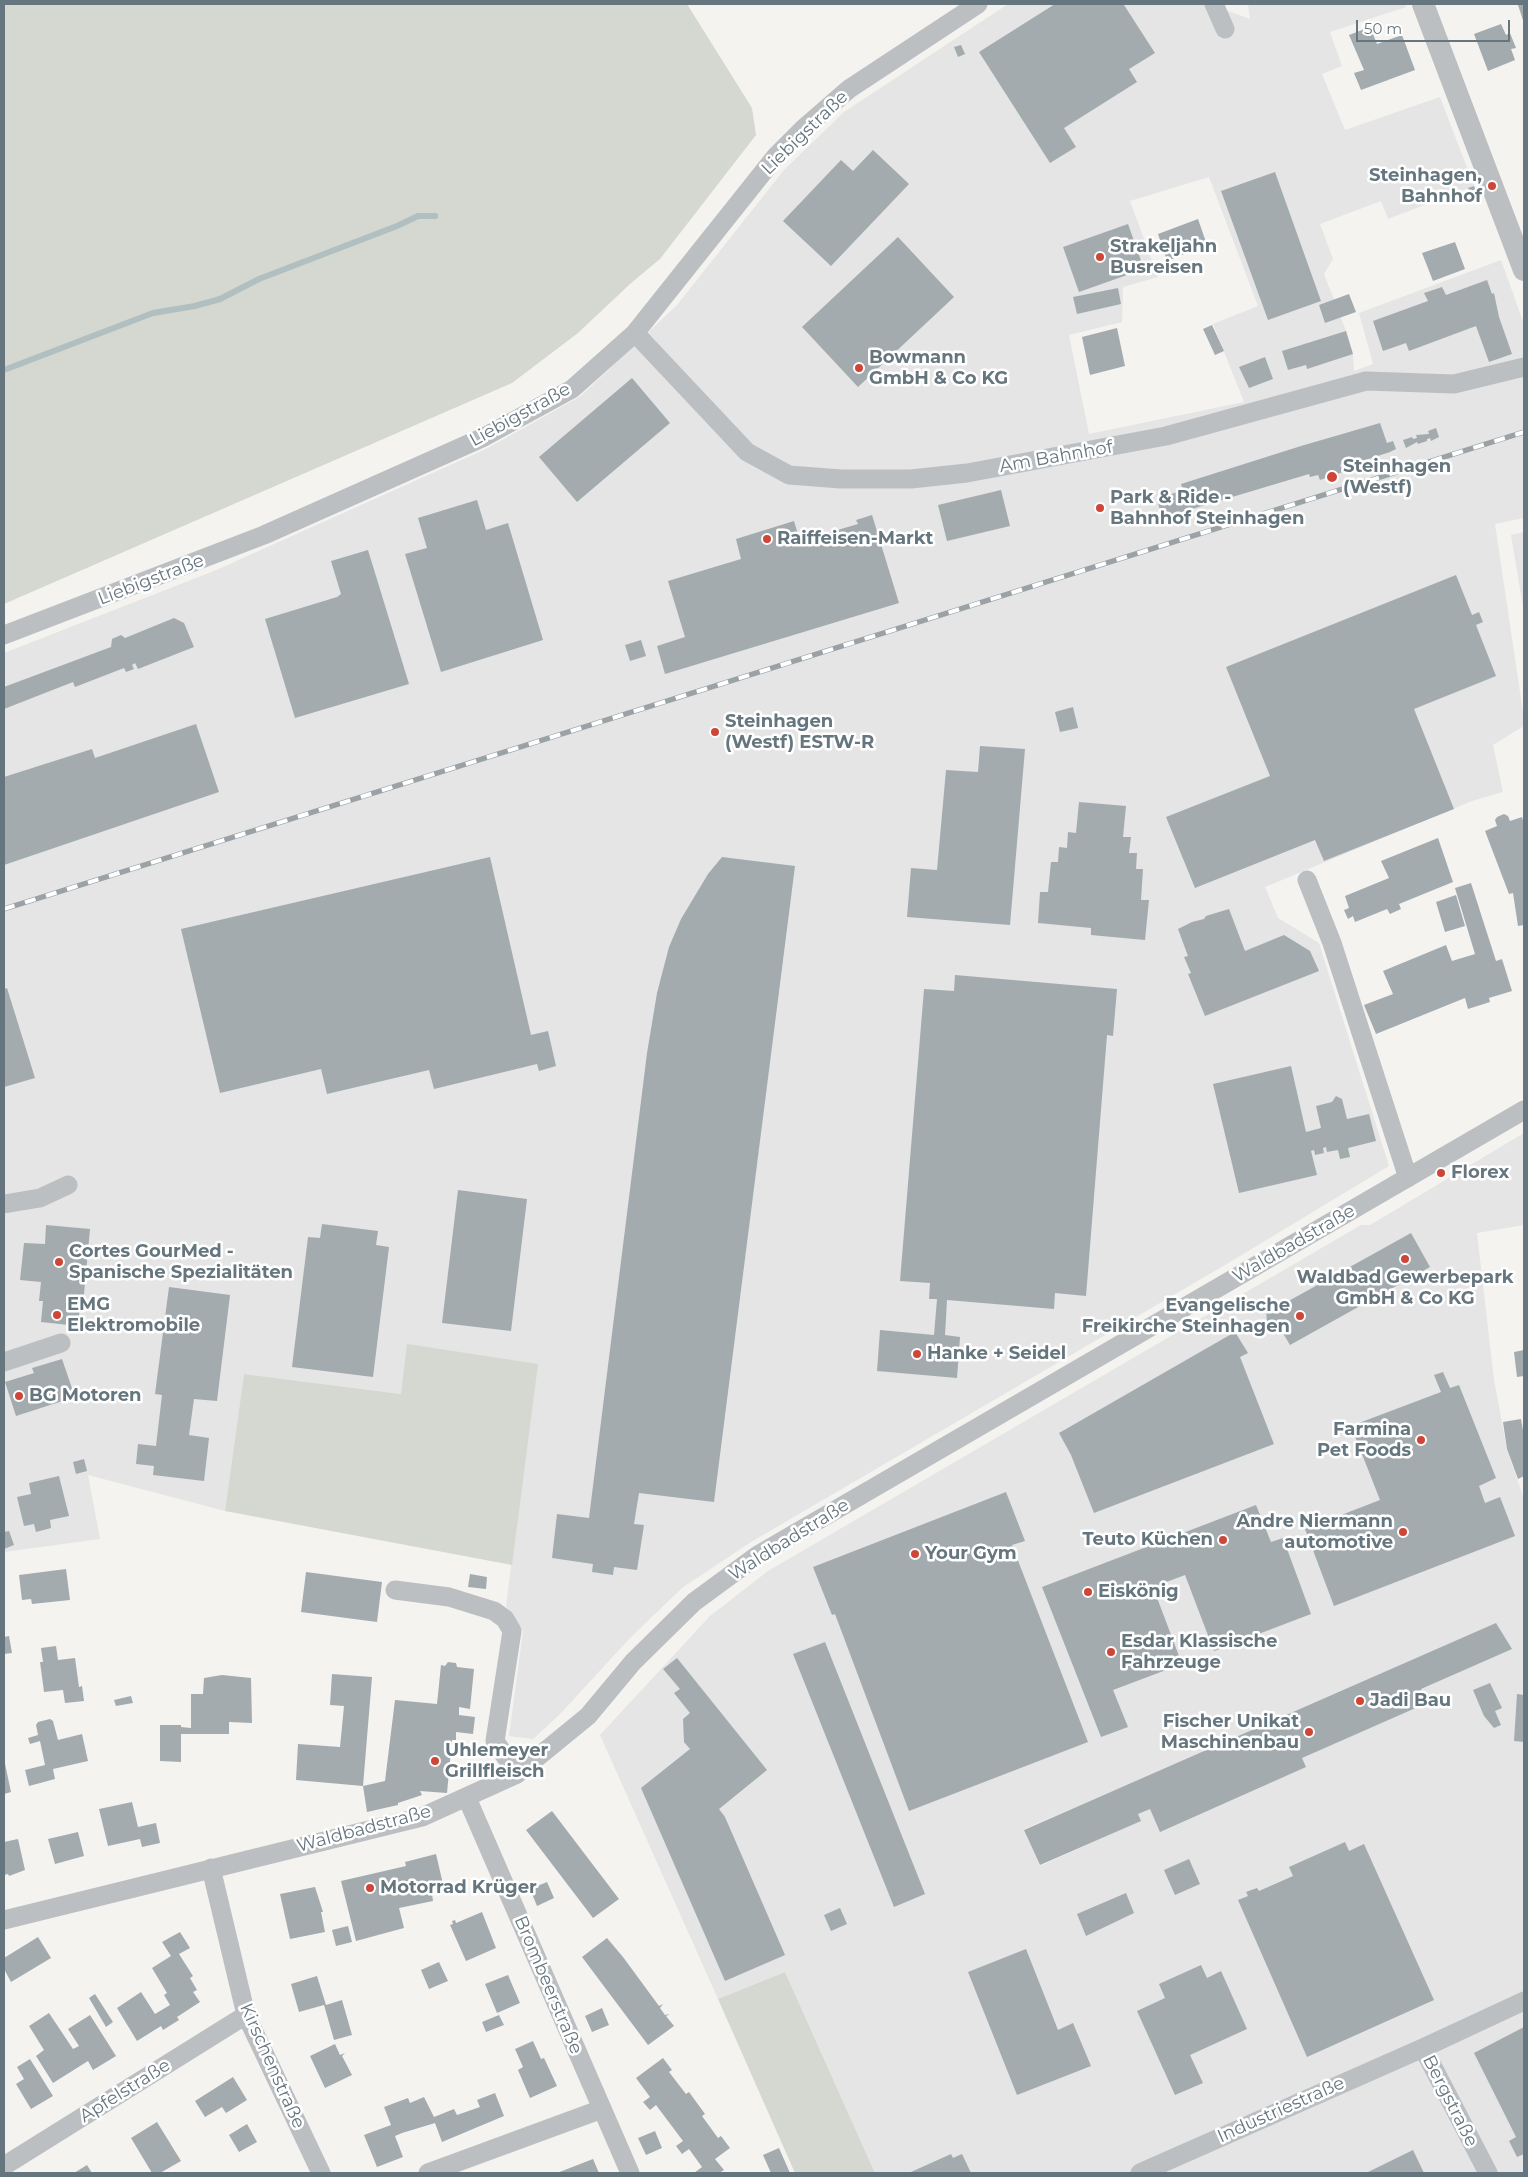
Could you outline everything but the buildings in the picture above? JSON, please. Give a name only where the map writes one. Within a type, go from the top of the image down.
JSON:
[{"type":"street","name":"Liebigstraße","points":[[4,636],[264,535],[484,437],[572,389],[635,333],[776,156],[803,129],[849,89],[978,4]]},
{"type":"street","points":[[1214,4],[1225,29]]},
{"type":"street","points":[[1423,4],[1524,270]]},
{"type":"street","name":"Am Bahnhof","points":[[635,333],[747,452],[789,474],[841,479],[911,479],[967,473],[1166,436],[1366,381],[1454,384],[1524,367]]},
{"type":"street","points":[[1307,880],[1332,943],[1408,1178]]},
{"type":"street","name":"Waldbadstraße","points":[[4,1920],[422,1817],[518,1774],[588,1716],[633,1662],[694,1602],[758,1555],[1524,1110]]},
{"type":"street","points":[[4,1204],[40,1198],[68,1185]]},
{"type":"street","points":[[4,1362],[61,1344]]},
{"type":"street","points":[[395,1590],[449,1597],[494,1611],[505,1619],[512,1631],[495,1741],[518,1774]]},
{"type":"street","name":"Brombeerstraße","points":[[467,1798],[630,2173]]},
{"type":"street","name":"Kirschenstraße","points":[[211,1868],[246,2015],[321,2173]]},
{"type":"street","name":"Bergstraße","points":[[1488,2173],[1423,2048],[1524,2001]]},
{"type":"street","name":"Apfelstraße","points":[[4,2166],[246,2015]]},
{"type":"street","name":"Industriestraße","points":[[1140,2173],[1423,2048]]},
{"type":"street","points":[[428,2173],[602,2109]]},
{"type":"shaded area","points":[[4,4],[687,4],[752,108],[756,135],[660,259],[630,284],[578,333],[512,383],[4,604]]},
{"type":"shaded area","points":[[1008,4],[1223,4],[1226,10],[1250,19],[1248,4],[1405,4],[1406,7],[1330,32],[1342,66],[1322,74],[1345,130],[1440,97],[1474,186],[1388,219],[1381,201],[1320,224],[1333,259],[1324,274],[1346,331],[1353,354],[1354,371],[1373,364],[1359,313],[1501,260],[1524,324],[1524,518],[1495,524],[1524,726],[1493,745],[1503,792],[1472,801],[1265,887],[1278,918],[1319,943],[1389,1166],[1225,1265],[751,1542],[682,1588],[630,1638],[561,1713],[533,1739],[509,1736],[523,1631],[506,1606],[537,1364],[401,1394],[244,1374],[225,1511],[88,1475],[100,1539],[4,1552],[4,653],[214,571],[486,449],[581,396],[677,305],[784,170],[844,112]],"holes":[[[1209,177],[1258,306],[1213,324],[1244,402],[1089,434],[1069,335],[1122,322],[1123,287],[1158,277],[1130,201]]]},
{"type":"shaded area","points":[[1524,532],[1524,613],[1511,535]]},
{"type":"shaded area","points":[[1524,1133],[1524,1225],[1477,1233],[1494,1380],[1507,1450],[1524,1499],[1524,2173],[875,2173],[785,1972],[718,1999],[600,1735],[710,1616],[768,1571],[1361,1225],[1370,1225]],"holes":[[[1125,1786],[1140,1821],[1040,1866],[1024,1829]]]},
{"type":"shaded area","points":[[407,1344],[538,1364],[512,1565],[225,1511],[244,1374],[401,1394]]},
{"type":"shaded area","points":[[785,1972],[875,2173],[795,2173],[718,1999]]},
{"type":"waterway","points":[[4,370],[153,313],[195,306],[220,299],[259,279],[397,226],[418,216],[435,216]]},
{"type":"railway","points":[[4,909],[1524,432]]},
{"type":"place","name":"Steinhagen, Bahnhof","points":[[1492,186]]},
{"type":"place","name":"Strakeljahn Busreisen","points":[[1100,257]]},
{"type":"place","name":"Bowmann GmbH & Co KG","points":[[859,368]]},
{"type":"place","name":"Steinhagen (Westf)","points":[[1332,477]]},
{"type":"place","name":"Park & Ride - Bahnhof Steinhagen","points":[[1100,508]]},
{"type":"place","name":"Raiffeisen-Markt","points":[[767,539]]},
{"type":"place","name":"Steinhagen (Westf) ESTW-R","points":[[715,732]]},
{"type":"place","name":"Florex","points":[[1441,1173]]},
{"type":"place","name":"Waldbad Gewerbepark GmbH & Co KG","points":[[1405,1259]]},
{"type":"place","name":"Cortes GourMed - Spanische Spezialitäten","points":[[59,1262]]},
{"type":"place","name":"EMG Elektromobile","points":[[57,1315]]},
{"type":"place","name":"Evangelische Freikirche Steinhagen","points":[[1300,1316]]},
{"type":"place","name":"Hanke + Seidel","points":[[917,1354]]},
{"type":"place","name":"BG Motoren","points":[[19,1396]]},
{"type":"place","name":"Farmina Pet Foods","points":[[1421,1440]]},
{"type":"place","name":"Andre Niermann automotive","points":[[1403,1532]]},
{"type":"place","name":"Teuto Küchen","points":[[1223,1540]]},
{"type":"place","name":"Your Gym","points":[[915,1554]]},
{"type":"place","name":"Eiskönig","points":[[1088,1592]]},
{"type":"place","name":"Esdar Klassische Fahrzeuge","points":[[1111,1652]]},
{"type":"place","name":"Jadi Bau","points":[[1360,1701]]},
{"type":"place","name":"Fischer Unikat Maschinenbau","points":[[1309,1732]]},
{"type":"place","name":"Uhlemeyer Grillfleisch","points":[[435,1761]]},
{"type":"place","name":"Motorrad Krüger","points":[[370,1888]]}]
